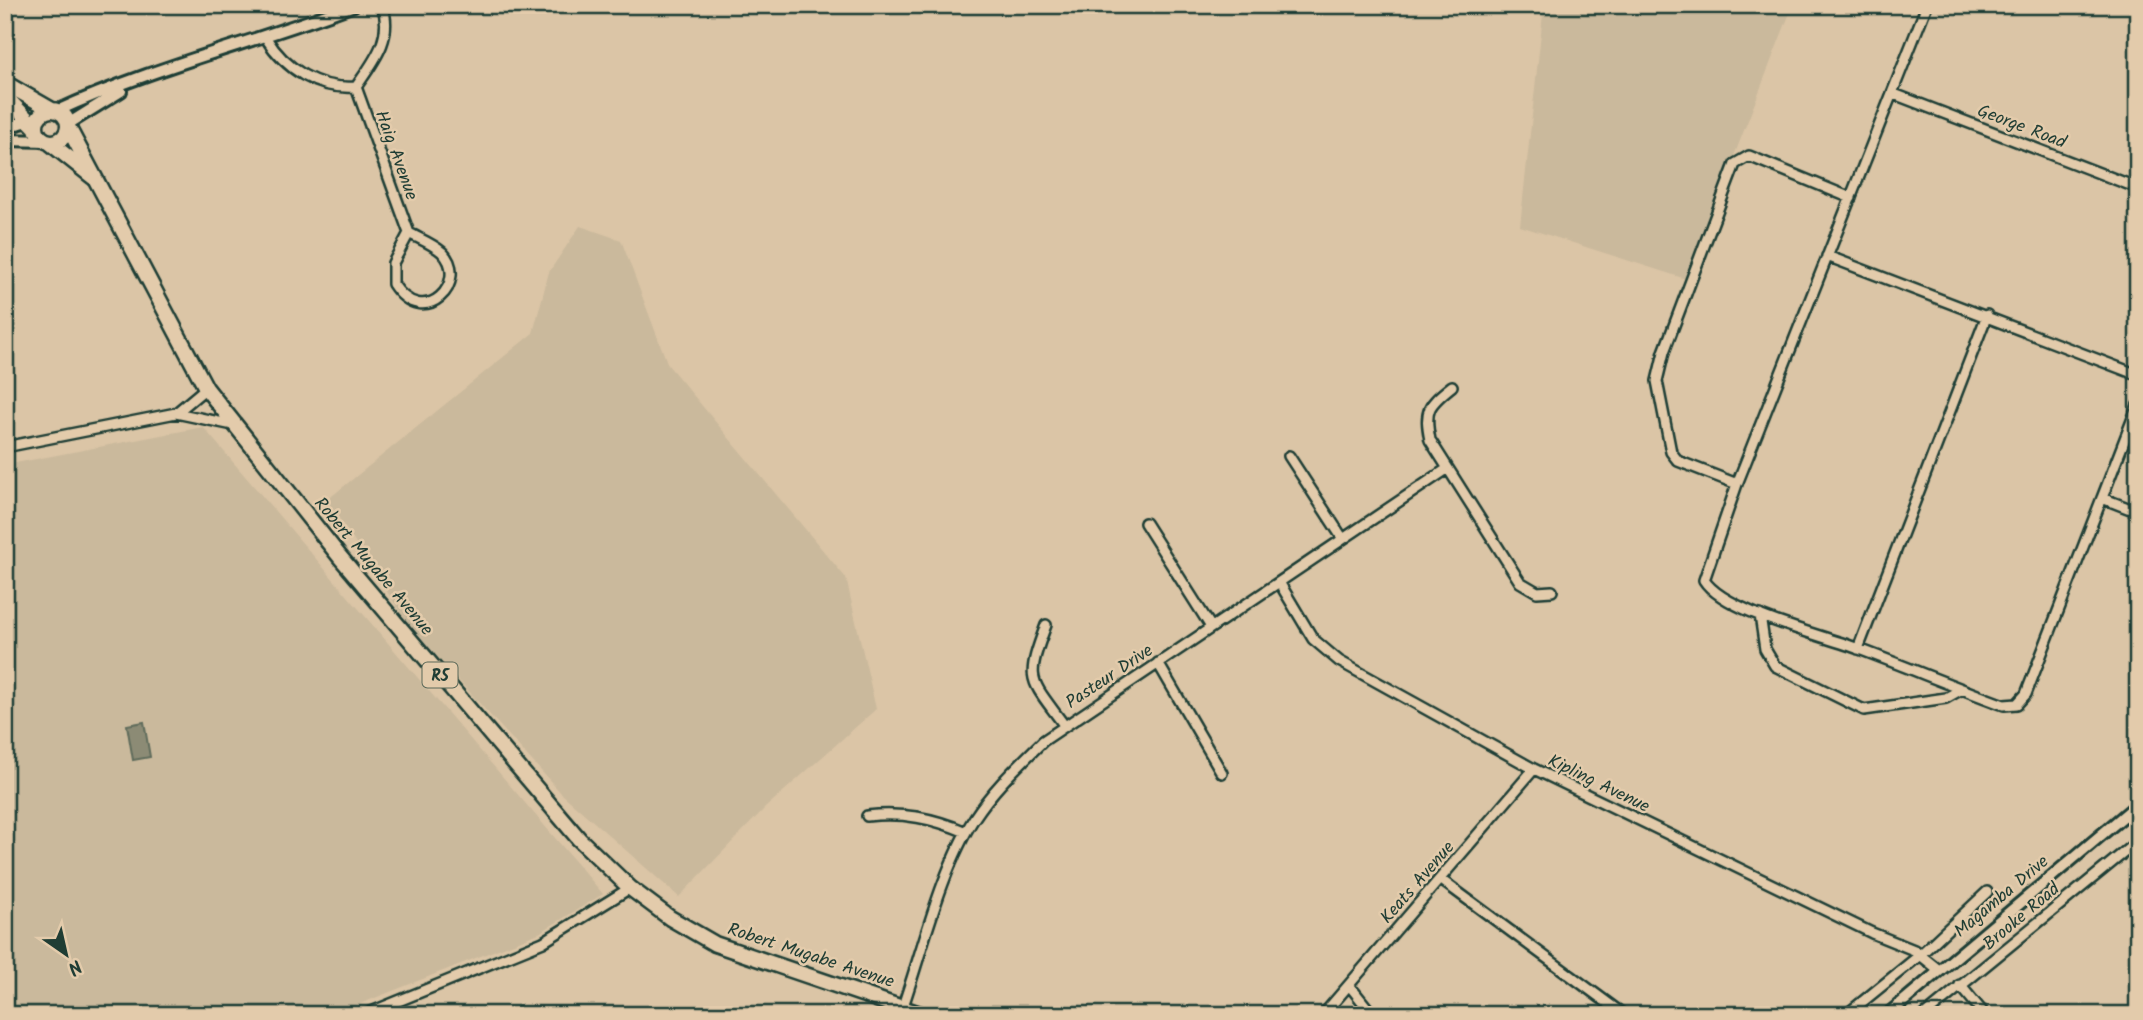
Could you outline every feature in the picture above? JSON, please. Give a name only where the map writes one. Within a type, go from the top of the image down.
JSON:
[{"type":"highway","name":"R5","points":[[5,83],[65,116],[68,126]]},
{"type":"highway","name":"R5","points":[[5,96],[34,123],[48,141]]},
{"type":"highway","points":[[34,123],[55,110]]},
{"type":"highway","points":[[48,141],[59,140],[68,126]]},
{"type":"highway","name":"Robert Mugabe Avenue","points":[[68,126],[206,388],[233,425],[555,812],[629,888],[670,918],[715,944],[756,960],[903,1006],[922,1015]]},
{"type":"highway","name":"Robert Mugabe Avenue","points":[[48,141],[94,178]]},
{"type":"street","points":[[55,110],[354,5]]},
{"type":"street","points":[[265,38],[280,61],[306,76],[338,88],[356,87],[380,51],[386,34],[387,18],[382,5]]},
{"type":"street","points":[[1927,5],[1894,94],[1737,484],[1705,569],[1704,580],[1710,589],[1760,615],[2004,705],[2017,704],[2026,694],[2138,405]]},
{"type":"street","points":[[68,126],[92,107],[148,76]]},
{"type":"street","name":"Haig Avenue","points":[[356,87],[409,233]]},
{"type":"street","name":"George Road","points":[[1894,94],[2138,188]]},
{"type":"street","points":[[5,127],[34,123]]},
{"type":"street","points":[[5,140],[48,141]]},
{"type":"street","points":[[1737,484],[1678,461],[1671,452],[1657,381],[1664,352],[1735,164],[1749,156],[1851,198]]},
{"type":"street","points":[[409,233],[442,252],[448,261],[452,277],[447,291],[435,301],[421,305],[410,303],[393,284],[393,263],[409,233]]},
{"type":"street","points":[[1827,256],[2138,375]]},
{"type":"street","points":[[1858,649],[1987,315]]},
{"type":"street","points":[[1452,386],[1432,402],[1426,419],[1430,440],[1520,582],[1537,592],[1552,591]]},
{"type":"street","points":[[177,413],[206,388]]},
{"type":"street","points":[[5,447],[177,413],[233,425]]},
{"type":"street","points":[[1289,456],[1343,539]]},
{"type":"street","name":"Pasteur Drive","points":[[903,1006],[954,858],[966,832],[1003,781],[1064,725],[1447,470]]},
{"type":"street","points":[[2102,498],[2138,512]]},
{"type":"street","points":[[1145,523],[1211,627]]},
{"type":"street","name":"Kipling Avenue","points":[[1279,582],[1313,639],[1339,661],[1534,769],[1920,955],[1939,970]]},
{"type":"street","points":[[1760,615],[1765,649],[1775,666],[1864,710],[1946,698],[1962,689]]},
{"type":"street","points":[[1046,625],[1031,667],[1036,687],[1064,725]]},
{"type":"street","points":[[1158,663],[1222,774]]},
{"type":"street","name":"Keats Avenue","points":[[1323,1015],[1534,769]]},
{"type":"street","name":"Magamba Drive","points":[[1887,1015],[2138,804]]},
{"type":"street","points":[[867,816],[890,813],[934,819],[966,832]]},
{"type":"street","name":"Brooke Road","points":[[1925,1015],[2138,841]]},
{"type":"street","points":[[1440,879],[1624,1015]]},
{"type":"street","points":[[364,1015],[543,942],[629,888]]},
{"type":"street","points":[[1846,1015],[1920,955],[1987,892]]},
{"type":"street","points":[[1349,985],[1373,1015]]},
{"type":"street","points":[[1961,985],[1984,1015]]},
{"type":"shaded area","points":[[1544,5],[1793,5],[1686,279],[1520,226]]},
{"type":"shaded area","points":[[580,226],[621,240],[668,365],[846,578],[876,709],[765,808],[679,897],[562,794],[411,628],[327,500],[533,333],[549,272]]},
{"type":"shaded area","points":[[203,427],[603,894],[539,933],[332,1015],[5,1015],[5,465]]},
{"type":"shaded area","points":[[144,722],[150,757],[133,760],[127,725]]}]
